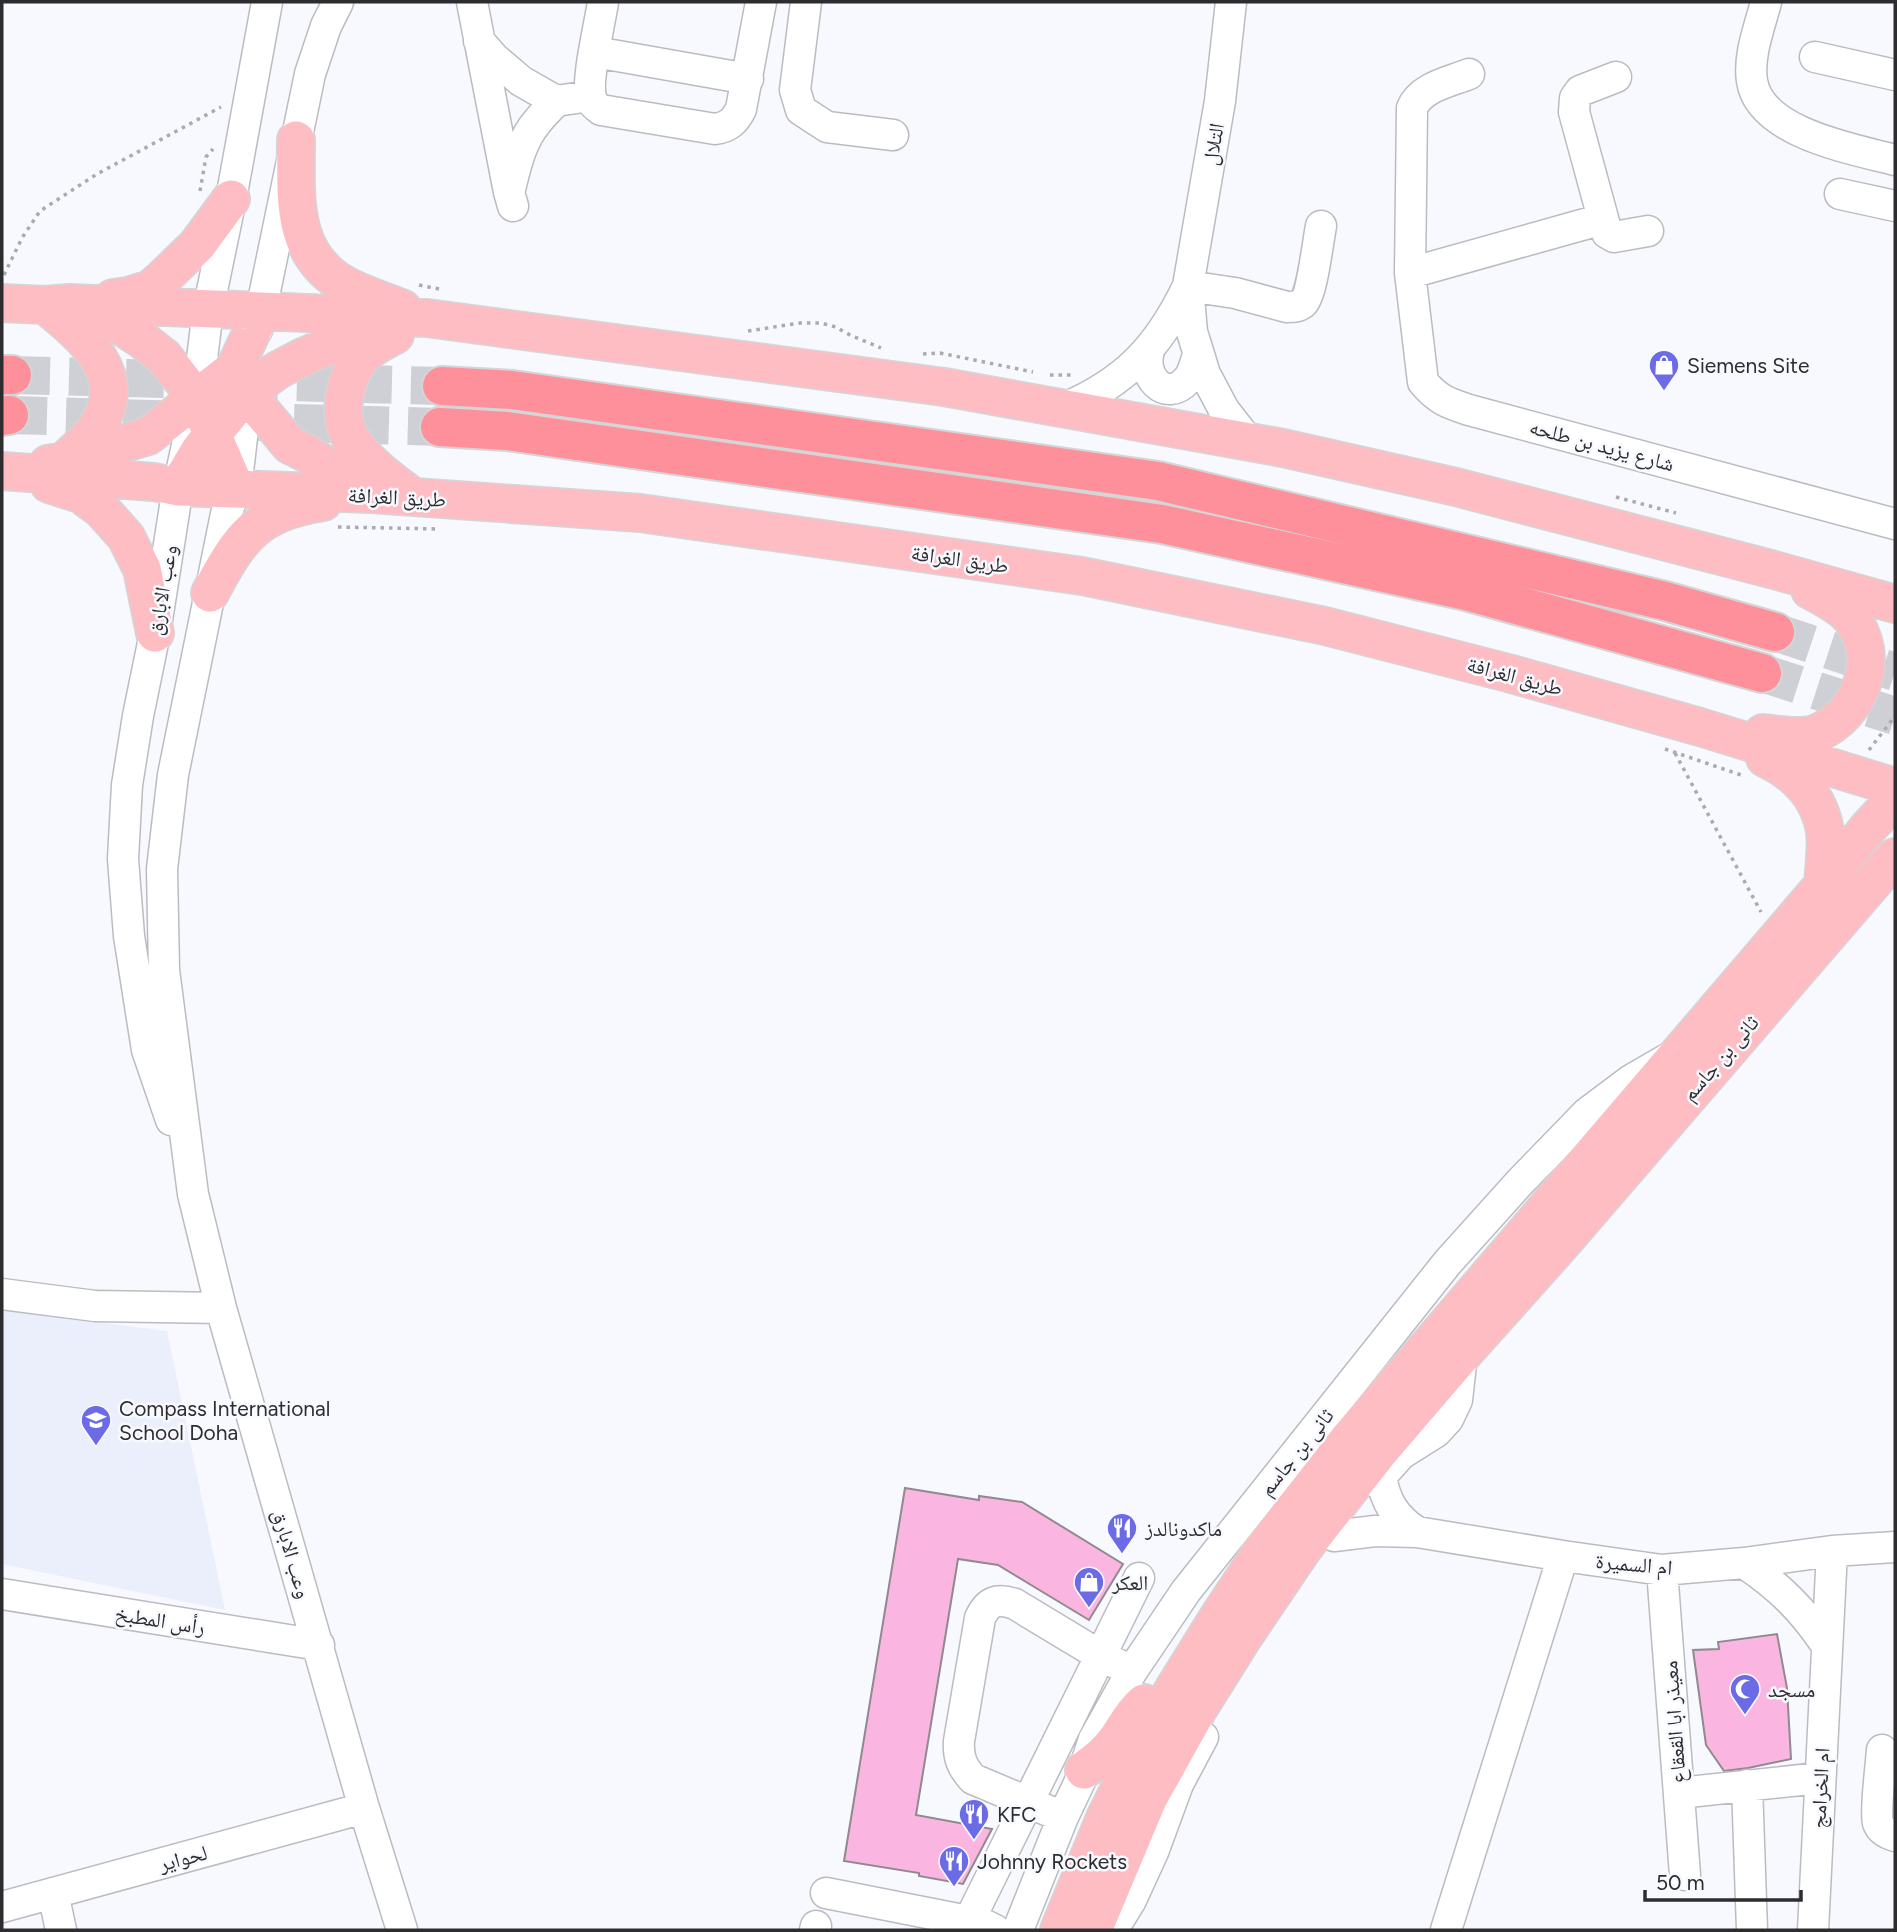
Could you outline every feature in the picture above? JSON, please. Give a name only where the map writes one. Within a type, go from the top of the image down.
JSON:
[{"type":"highway","points":[[442,386],[512,390],[1158,481],[1665,601],[1775,632]]},
{"type":"highway","points":[[440,427],[507,431],[1162,524],[1466,591],[1762,673]]},
{"type":"main road","points":[[296,141],[298,218],[302,235],[320,266],[348,286],[426,318]]},
{"type":"main road","points":[[58,304],[128,296],[150,289],[197,245],[215,197]]},
{"type":"main road","points":[[2,284],[115,322],[164,358],[197,399],[236,489]]},
{"type":"main road","points":[[58,304],[426,318],[944,387],[1283,448],[1456,487],[1895,604]]},
{"type":"main road","points":[[58,304],[106,370],[109,399],[99,425],[64,461]]},
{"type":"main road","points":[[208,310],[241,380],[290,445],[372,494]]},
{"type":"main road","points":[[178,487],[213,434],[241,380],[261,312]]},
{"type":"main road","points":[[5,471],[64,461],[148,436],[197,399],[241,380],[278,370],[335,343],[426,318]]},
{"type":"main road","points":[[413,497],[380,472],[362,454],[348,434],[344,413],[345,392],[360,357],[426,318]]},
{"type":"main road","points":[[5,471],[80,494],[101,509],[126,537],[142,569],[155,634]]},
{"type":"main road","name":"طريق الغرافة","points":[[5,471],[154,482],[178,487],[372,494],[640,513],[1082,576],[1325,626],[1508,673],[1700,727],[1895,787]]},
{"type":"main road","points":[[210,593],[232,552],[264,521],[316,503],[372,494]]},
{"type":"main road","points":[[1700,727],[1789,736],[1815,734],[1837,721],[1852,706],[1860,692],[1867,656],[1861,635],[1850,616],[1778,571]]},
{"type":"main road","points":[[1700,727],[1779,765],[1812,794],[1825,830],[1823,885]]},
{"type":"main road","name":"ثانى بن جاسم","points":[[1059,1930],[1105,1818],[1173,1690],[1219,1615],[1265,1548],[1347,1440],[1895,799]]},
{"type":"main road","name":"ثانى بن جاسم","points":[[1093,1930],[1148,1799],[1197,1711],[1302,1550],[1378,1453],[1895,856]]},
{"type":"main road","points":[[1847,913],[1895,883]]},
{"type":"main road","points":[[1084,1770],[1116,1741],[1140,1706],[1157,1695],[1173,1690]]},
{"type":"main road","points":[[1143,1873],[1148,1799]]},
{"type":"street","name":"وعب الابارق","points":[[191,1176],[146,1050],[129,936],[123,859],[127,785],[155,634],[178,487],[197,399],[208,310],[215,197],[242,140],[267,2]]},
{"type":"street","points":[[261,312],[310,74],[326,26],[338,2]]},
{"type":"street","points":[[472,2],[511,199],[518,158],[525,141],[537,122],[556,101]]},
{"type":"street","points":[[603,2],[590,81],[593,104],[601,110],[715,129],[735,121],[741,109],[761,2]]},
{"type":"street","points":[[806,2],[795,90],[801,110],[827,127],[892,135]]},
{"type":"street","name":"التلال","points":[[1188,286],[1220,101],[1231,2]]},
{"type":"street","points":[[1766,2],[1756,40],[1752,71],[1755,92],[1766,108],[1792,127],[1895,160]]},
{"type":"street","points":[[479,41],[520,81],[556,101],[590,96]]},
{"type":"street","points":[[595,52],[748,79]]},
{"type":"street","points":[[1815,57],[1895,75]]},
{"type":"street","name":"شارع يزيد بن طلحه","points":[[1469,74],[1427,90],[1415,100],[1412,108],[1410,272],[1423,382],[1438,398],[1450,404],[1895,524]]},
{"type":"street","points":[[1616,77],[1580,91],[1575,98],[1574,112],[1607,233],[1614,237],[1648,230]]},
{"type":"street","points":[[1840,194],[1895,206]]},
{"type":"street","points":[[1410,272],[1603,219]]},
{"type":"street","points":[[1188,286],[1235,293],[1287,307],[1301,305],[1309,294],[1321,226]]},
{"type":"street","points":[[1062,409],[1082,401],[1110,384],[1135,364],[1165,329],[1188,286]]},
{"type":"street","points":[[1188,286],[1192,332],[1198,355],[1219,401],[1249,442]]},
{"type":"street","points":[[1150,348],[1147,362],[1150,377],[1155,383],[1170,389],[1185,383],[1190,377],[1198,355]]},
{"type":"street","name":"وعب الابارق","points":[[241,380],[236,489],[226,514],[173,775],[162,869],[164,971],[193,1194],[221,1308],[364,1808],[402,1930]]},
{"type":"street","name":"ثانى بن جاسم","points":[[1021,1922],[1084,1770],[1094,1739],[1132,1671],[1186,1591],[1448,1262],[1520,1182],[1587,1113],[1631,1080],[1679,1053]]},
{"type":"street","points":[[2,1294],[95,1306],[221,1308]]},
{"type":"street","points":[[1114,1930],[1131,1900],[1162,1830],[1178,1784],[1221,1703],[1286,1602],[1381,1476],[1401,1454],[1436,1432],[1448,1419],[1457,1400],[1462,1355]]},
{"type":"street","points":[[1381,1476],[1388,1503],[1405,1524],[1417,1532]]},
{"type":"street","name":"ام السميرة","points":[[1334,1536],[1375,1531],[1417,1532],[1662,1570],[1744,1563],[1832,1551],[1895,1547]]},
{"type":"street","name":"ام الخرامج","points":[[1813,1930],[1832,1551]]},
{"type":"street","points":[[1446,1930],[1563,1556]]},
{"type":"street","points":[[1744,1563],[1769,1579],[1791,1599],[1827,1646]]},
{"type":"street","name":"معيذر ابا القعقاع","points":[[1662,1570],[1685,1875]]},
{"type":"street","points":[[982,1925],[1027,1803],[1139,1578]]},
{"type":"street","name":"رأس المطبخ","points":[[2,1594],[319,1645]]},
{"type":"street","points":[[1063,1817],[973,1779],[964,1769],[958,1755],[980,1618],[985,1608],[993,1602],[1015,1604],[1101,1656],[1132,1671]]},
{"type":"street","points":[[1882,1749],[1878,1817],[1882,1829],[1895,1836]]},
{"type":"street","points":[[1679,1793],[1820,1778]]},
{"type":"street","points":[[1747,1785],[1752,1930]]},
{"type":"street","name":"لحواير","points":[[2,1907],[364,1808]]},
{"type":"street","points":[[53,1893],[61,1930]]},
{"type":"street","points":[[826,1893],[982,1925],[1004,1921],[1021,1922]]},
{"type":"path","points":[[2,284],[22,238],[40,211],[97,174],[251,92]]},
{"type":"path","points":[[215,197],[206,157],[214,149],[242,140]]},
{"type":"path","points":[[328,528],[451,530]]},
{"type":"path","points":[[1653,714],[1776,940]]},
{"type":"path","points":[[1864,758],[1895,716]]},
{"type":"path","points":[[1663,748],[1750,779]]},
{"type":"shaded area","name":"Compass International School Doha","points":[[2,1310],[167,1331],[225,1610],[2,1564]]},
{"type":"building","points":[[905,1488],[979,1500],[979,1496],[1022,1502],[1123,1564],[1089,1620],[998,1565],[958,1559],[916,1815],[992,1829],[963,1884],[919,1876],[919,1873],[844,1861]]},
{"type":"building","name":"مسجد","points":[[1777,1634],[1787,1688],[1791,1759],[1724,1771],[1706,1745],[1693,1650],[1719,1649],[1718,1642]]},
{"type":"tunnel","points":[[12,375],[442,386]]},
{"type":"tunnel","points":[[9,415],[440,427]]},
{"type":"tunnel","points":[[1775,632],[1895,672]]},
{"type":"tunnel","points":[[1762,673],[1895,716]]},
{"type":"place","name":"Siemens Site","points":[[1664,392]]},
{"type":"place","name":"Compass International School Doha","points":[[96,1447]]},
{"type":"place","name":"ماكدونالدز","points":[[1122,1555]]},
{"type":"place","name":"العكر","points":[[1089,1609]]},
{"type":"place","name":"مسجد","points":[[1745,1716]]},
{"type":"place","name":"KFC","points":[[974,1841]]},
{"type":"place","name":"Johnny Rockets","points":[[954,1888]]}]
